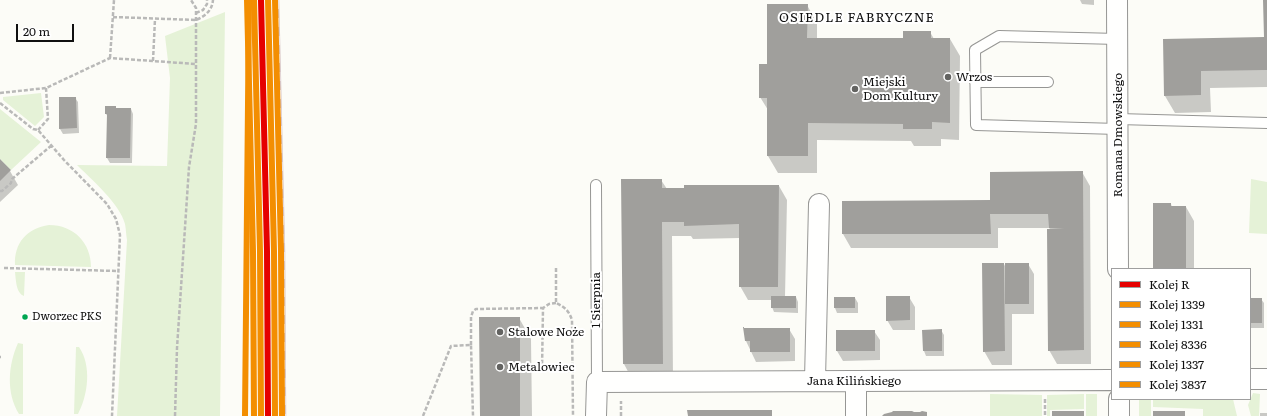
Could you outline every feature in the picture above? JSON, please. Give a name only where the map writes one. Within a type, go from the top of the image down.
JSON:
[{"type":"street","name":"Romana Dmowskiego","points":[[1118,0],[1118,268]]},
{"type":"street","points":[[815,380],[820,204]]},
{"type":"street","points":[[1251,379],[1267,379]]},
{"type":"street","name":"Jana Kilińskiego","points":[[597,382],[1111,380]]},
{"type":"street","points":[[856,381],[856,416]]},
{"type":"street","name":"1 Sierpnia","points":[[596,416],[597,382]]},
{"type":"street","points":[[1118,400],[1119,416]]},
{"type":"lane","points":[[1118,39],[1000,36],[975,50],[976,125],[1267,123]]},
{"type":"lane","points":[[975,82],[1048,82]]},
{"type":"lane","name":"1 Sierpnia","points":[[596,185],[597,382]]},
{"type":"path","points":[[110,58],[114,0]]},
{"type":"path","points":[[175,416],[177,348],[189,166],[196,124],[196,8],[191,0]]},
{"type":"path","points":[[196,13],[203,10],[207,4],[207,0]]},
{"type":"path","points":[[113,17],[196,20],[206,15],[211,9],[213,0]]},
{"type":"path","points":[[153,61],[155,19]]},
{"type":"path","points":[[0,93],[46,88],[110,58],[196,64]]},
{"type":"path","points":[[38,130],[48,119],[46,88]]},
{"type":"path","points":[[0,103],[33,129],[38,130],[64,160],[107,204],[116,219],[120,235],[112,416]]},
{"type":"path","points":[[0,191],[2,191],[11,183],[12,179],[52,146]]},
{"type":"path","points":[[4,268],[118,271]]},
{"type":"path","points":[[556,268],[556,303]]},
{"type":"path","points":[[473,416],[471,317],[473,311],[476,309],[543,308],[549,304],[556,303],[563,306],[569,312],[572,320],[573,416]]},
{"type":"path","points":[[543,308],[542,370],[573,371]]},
{"type":"path","points":[[423,416],[450,346],[471,345]]},
{"type":"path","points":[[1045,398],[1045,416]]},
{"type":"green space","points":[[225,12],[220,416],[117,416],[127,240],[125,226],[118,208],[112,200],[77,165],[167,166],[170,78],[165,36]]},
{"type":"green space","points":[[41,93],[44,117],[35,126],[3,100],[3,97]]},
{"type":"green space","points":[[0,109],[41,142],[11,170],[0,159]]},
{"type":"green space","points":[[1251,179],[1267,182],[1267,234],[1249,233]]},
{"type":"green space","points":[[49,225],[66,228],[79,237],[88,250],[91,267],[15,265],[17,250],[23,238],[34,229]]},
{"type":"green space","points":[[15,272],[25,272],[24,296],[19,292]]},
{"type":"green space","points":[[18,343],[23,344],[23,414],[19,414],[15,406],[10,388],[10,370]]},
{"type":"green space","points":[[76,347],[79,347],[86,363],[87,380],[84,398],[78,414],[74,414]]},
{"type":"green space","points":[[1253,393],[1260,394],[1259,416],[1251,416],[1248,405]]},
{"type":"green space","points":[[990,394],[1042,395],[1042,416],[990,416]]},
{"type":"green space","points":[[1084,394],[1084,409],[1050,410],[1050,416],[1047,416],[1047,395]]},
{"type":"green space","points":[[1086,394],[1097,394],[1097,416],[1086,416]]},
{"type":"green space","points":[[1139,400],[1151,400],[1151,416],[1139,416]]},
{"type":"green space","points":[[1153,400],[1233,400],[1237,416],[1203,416],[1203,409],[1153,407]]},
{"type":"building","points":[[1263,0],[1267,0],[1267,70],[1201,71],[1201,95],[1164,96],[1163,39],[1264,37]]},
{"type":"building","name":"Miejski Dom Kultury","points":[[767,4],[808,4],[807,38],[903,38],[903,31],[931,31],[931,38],[950,38],[950,123],[932,122],[932,129],[903,129],[903,124],[808,123],[808,156],[767,156],[767,98],[759,98],[759,64],[767,64]]},
{"type":"building","points":[[59,97],[76,97],[77,128],[59,129]]},
{"type":"building","points":[[105,106],[131,108],[130,158],[106,158],[107,114],[105,114]]},
{"type":"building","points":[[0,159],[11,170],[0,181]]},
{"type":"building","points":[[1083,171],[1084,350],[1048,351],[1047,229],[1064,229],[1049,228],[1048,214],[990,214],[991,234],[842,234],[842,201],[990,200],[990,172]]},
{"type":"building","points":[[621,179],[662,179],[662,188],[684,188],[684,185],[779,185],[778,287],[739,287],[739,224],[684,226],[684,222],[662,222],[663,364],[623,364]]},
{"type":"building","points":[[1153,203],[1171,203],[1171,206],[1186,206],[1186,268],[1153,268]]},
{"type":"building","points":[[982,263],[1004,263],[1005,351],[983,352]]},
{"type":"building","points":[[1005,263],[1029,263],[1029,304],[1005,304]]},
{"type":"building","points":[[771,296],[796,296],[796,308],[771,308]]},
{"type":"building","points":[[886,296],[910,296],[910,320],[886,321]]},
{"type":"building","points":[[834,297],[855,297],[855,308],[834,308]]},
{"type":"building","points":[[1251,298],[1262,298],[1262,323],[1251,323]]},
{"type":"building","name":"Metalowiec","points":[[479,317],[520,317],[520,416],[480,416]]},
{"type":"building","points":[[743,327],[790,328],[790,352],[750,352],[750,341],[745,341]]},
{"type":"building","points":[[942,329],[942,351],[923,351],[922,330]]},
{"type":"building","points":[[836,330],[875,330],[875,351],[836,351]]},
{"type":"building","points":[[687,410],[772,410],[772,416],[688,416]]},
{"type":"building","points":[[893,411],[922,411],[927,412],[927,416],[882,416]]},
{"type":"building","points":[[1052,411],[1084,411],[1084,416],[1052,416]]},
{"type":"building","points":[[1153,411],[1185,411],[1185,416],[1153,416]]},
{"type":"railway","points":[[277,0],[283,252],[284,416]]},
{"type":"rail line","name":"8336","points":[[247,0],[253,251],[254,416]]},
{"type":"rail line","name":"3837","points":[[245,416],[249,0]]},
{"type":"rail line","name":"1339","points":[[254,0],[260,251],[261,416]]},
{"type":"rail line","name":"R","points":[[261,0],[267,251],[268,416]]},
{"type":"rail line","name":"1331","points":[[268,0],[274,251],[275,416]]},
{"type":"rail line","name":"1337","points":[[275,0],[281,251],[282,416]]},
{"type":"place","name":"Wrzos","points":[[948,77]]},
{"type":"place","name":"Miejski Dom Kultury","points":[[855,89]]},
{"type":"place","name":"Dworzec PKS","points":[[25,317]]},
{"type":"place","name":"Stalowe Noże","points":[[500,332]]},
{"type":"place","name":"Metalowiec","points":[[500,367]]},
{"type":"district","name":"OSIEDLE FABRYCZNE","points":[[857,18]]}]
